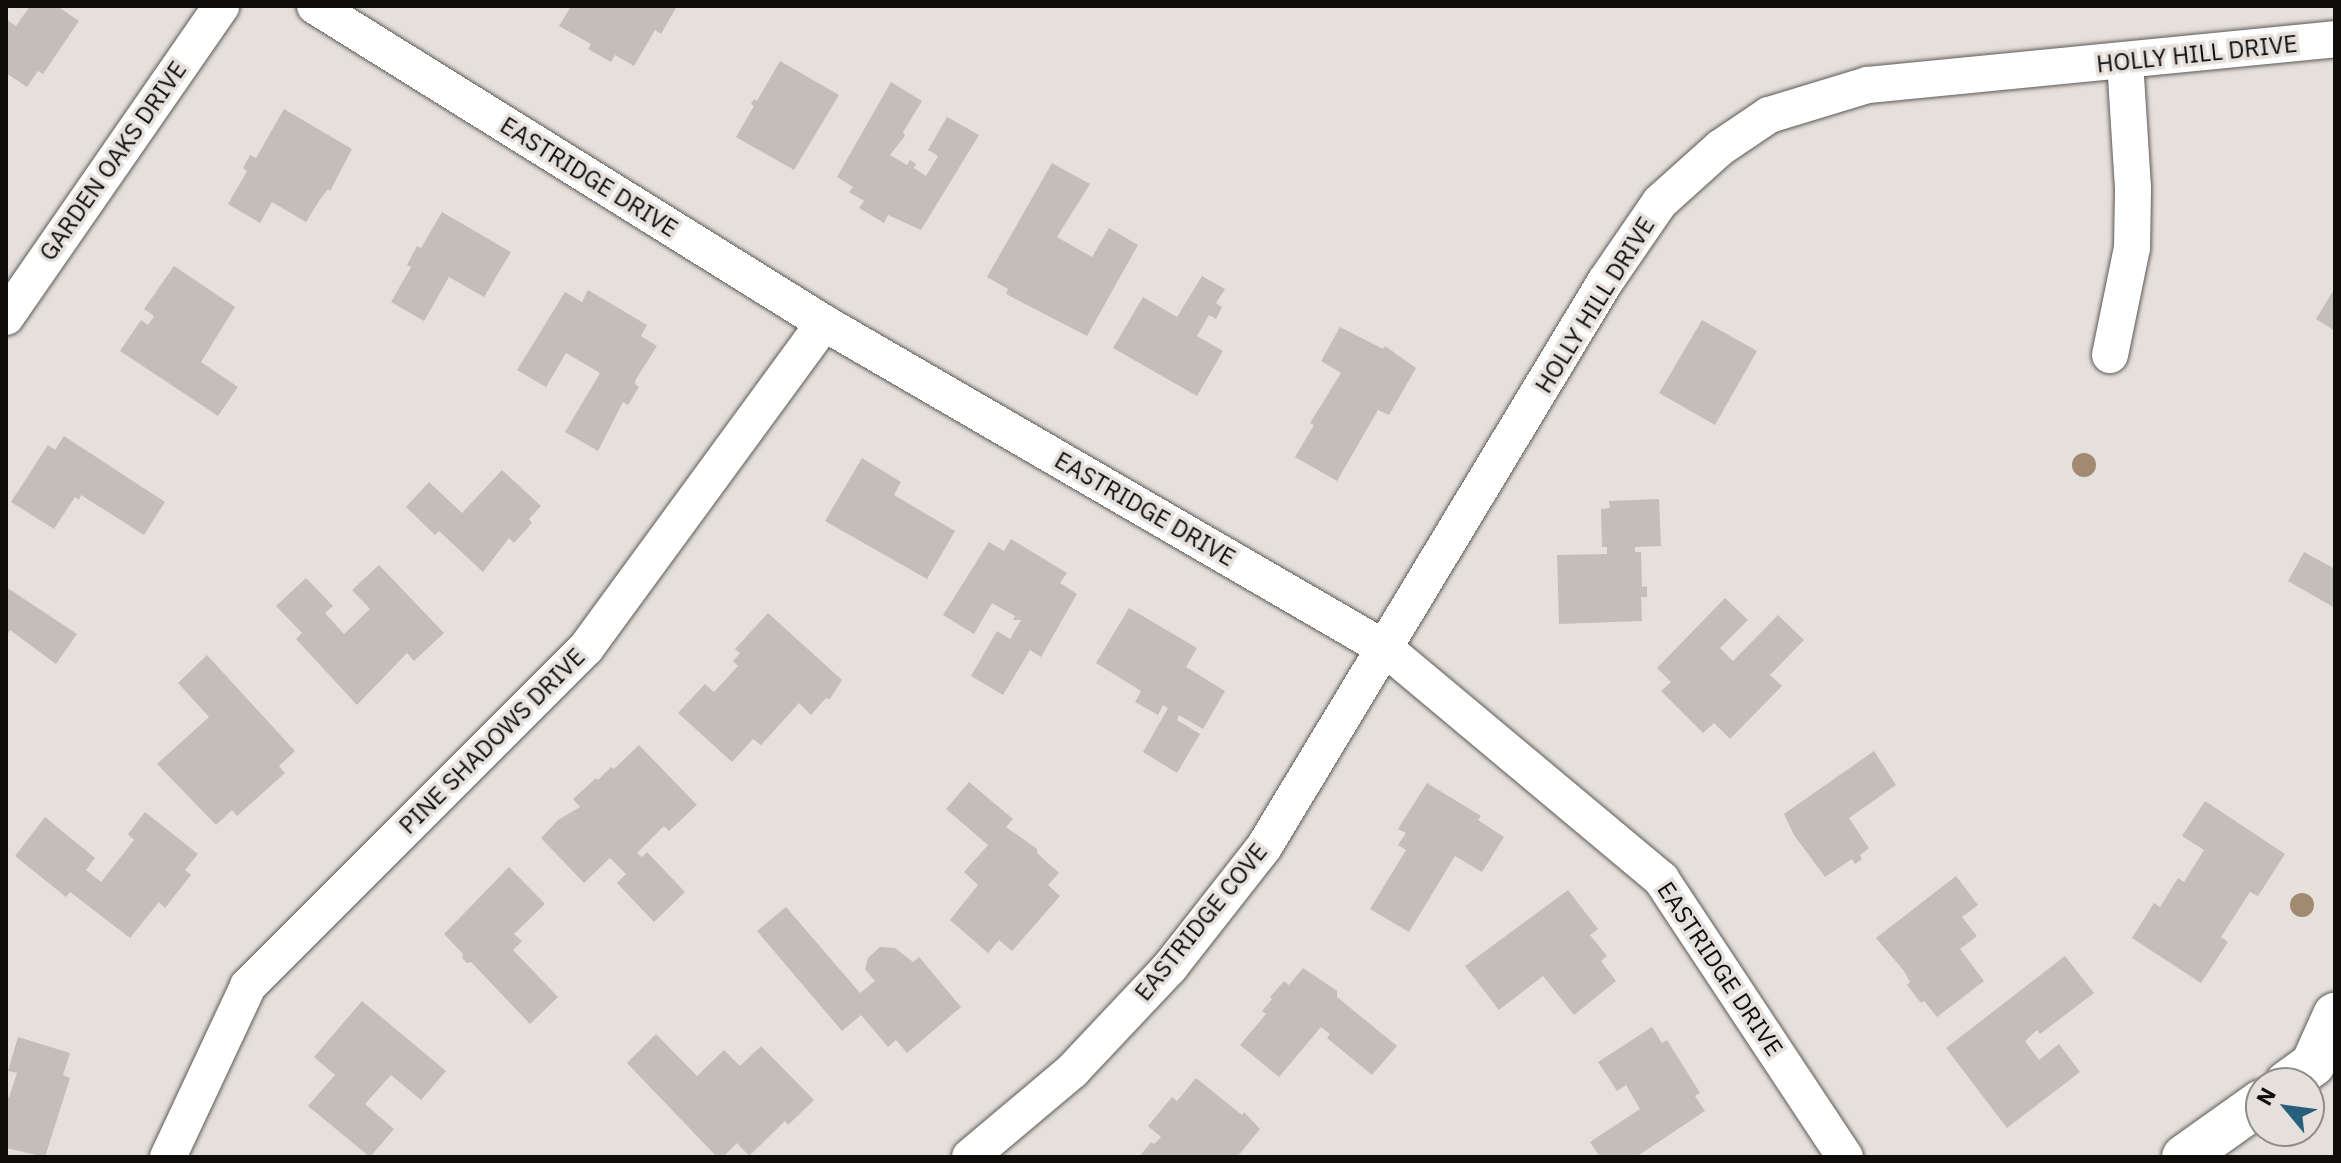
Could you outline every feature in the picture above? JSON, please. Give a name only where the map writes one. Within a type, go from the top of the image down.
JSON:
[{"type":"street","name":"GARDEN OAKS DRIVE","points":[[6,317],[221,6]]},
{"type":"street","name":"EASTRIDGE DRIVE","points":[[315,6],[824,323],[1386,649],[1661,879],[1845,1157]]},
{"type":"street","name":"HOLLY HILL DRIVE","points":[[1386,649],[1605,282],[1660,202],[1720,148],[1769,115],[1868,85],[2335,39]]},
{"type":"street","points":[[2110,355],[2132,248],[2133,188],[2125,62]]},
{"type":"street","name":"PINE SHADOWS DRIVE","points":[[168,1157],[248,986],[586,648],[824,323]]},
{"type":"street","name":"EASTRIDGE COVE","points":[[970,1157],[1072,1071],[1170,967],[1264,847],[1386,649]]},
{"type":"street","points":[[2309,1067],[2335,1015]]},
{"type":"street","points":[[2184,1157],[2245,1113]]},
{"type":"building","points":[[30,6],[57,6],[79,21],[43,74],[38,71],[27,87],[6,73],[6,19],[16,26]]},
{"type":"building","points":[[571,6],[677,6],[661,34],[655,30],[634,66],[615,55],[611,62],[588,49],[591,44],[559,26]]},
{"type":"building","points":[[780,61],[839,95],[794,170],[736,137],[754,106],[751,104],[754,99],[757,101]]},
{"type":"building","points":[[891,82],[922,101],[903,132],[905,136],[890,155],[907,165],[910,160],[916,164],[914,168],[926,176],[938,156],[928,150],[947,117],[979,135],[921,230],[888,215],[884,223],[859,208],[864,201],[849,192],[853,187],[837,177]]},
{"type":"building","points":[[284,109],[352,149],[330,191],[328,189],[306,222],[272,202],[260,223],[228,204],[247,171],[243,168],[250,155],[256,158]]},
{"type":"building","points":[[1052,163],[1090,184],[1057,237],[1092,257],[1109,228],[1138,245],[1087,336],[1006,294],[1008,289],[987,277]]},
{"type":"building","points":[[442,212],[511,252],[484,297],[449,277],[424,321],[391,302],[411,267],[407,265],[417,246],[421,248]]},
{"type":"building","points":[[174,266],[235,307],[201,362],[238,387],[218,416],[120,351],[141,320],[148,325],[154,316],[144,309]]},
{"type":"building","points":[[1202,276],[1225,289],[1216,303],[1222,307],[1216,319],[1209,315],[1197,336],[1223,351],[1197,396],[1113,348],[1143,297],[1177,317]]},
{"type":"building","points":[[588,290],[647,325],[641,336],[657,346],[636,379],[635,384],[639,387],[628,405],[623,402],[598,451],[565,432],[600,373],[566,353],[546,387],[517,370],[565,292],[582,302]]},
{"type":"building","points":[[2333,291],[2335,293],[2335,331],[2316,319]]},
{"type":"building","points":[[1702,320],[1757,351],[1715,425],[1659,393]]},
{"type":"building","points":[[1340,327],[1383,349],[1385,346],[1416,368],[1389,415],[1378,410],[1337,481],[1295,457],[1314,425],[1310,423],[1341,373],[1321,361]]},
{"type":"building","points":[[64,436],[165,502],[144,535],[81,495],[79,500],[75,497],[54,529],[11,502],[48,445],[55,450]]},
{"type":"building","points":[[862,458],[901,482],[894,495],[955,531],[927,579],[825,521]]},
{"type":"building","points":[[502,470],[541,506],[529,519],[532,523],[514,543],[509,538],[483,572],[439,531],[435,535],[406,507],[429,482],[462,513]]},
{"type":"building","points":[[1659,499],[1661,546],[1635,547],[1635,552],[1641,552],[1642,587],[1647,586],[1647,597],[1641,597],[1642,621],[1559,624],[1557,555],[1607,554],[1607,547],[1602,547],[1601,509],[1610,508],[1609,501]]},
{"type":"building","points":[[1011,539],[1067,573],[1060,583],[1077,594],[1041,657],[1030,650],[1003,695],[971,676],[997,631],[1010,639],[1021,620],[1013,620],[1015,616],[992,603],[974,634],[943,615],[989,542],[1004,551]]},
{"type":"building","points":[[2304,552],[2335,569],[2335,608],[2288,581]]},
{"type":"building","points":[[379,565],[444,633],[414,661],[407,653],[357,705],[296,639],[302,633],[276,606],[306,578],[333,606],[325,613],[344,634],[370,609],[352,590]]},
{"type":"building","points":[[6,587],[77,634],[56,664],[10,630],[6,637]]},
{"type":"building","points":[[1725,598],[1748,620],[1720,648],[1733,661],[1778,615],[1804,640],[1770,675],[1782,686],[1730,739],[1714,723],[1703,733],[1661,691],[1671,682],[1657,668]]},
{"type":"building","points":[[1129,608],[1197,648],[1186,667],[1225,691],[1203,729],[1179,715],[1177,720],[1200,734],[1177,773],[1143,752],[1168,708],[1163,705],[1158,715],[1135,702],[1141,691],[1096,663]]},
{"type":"building","points":[[768,613],[842,680],[830,699],[826,698],[811,715],[799,703],[761,745],[753,739],[732,762],[678,713],[705,684],[714,692],[738,666],[733,661],[740,653],[735,649]]},
{"type":"building","points":[[207,655],[295,751],[279,766],[285,773],[237,816],[232,810],[216,825],[157,764],[209,717],[178,683]]},
{"type":"building","points":[[639,745],[697,805],[669,831],[664,826],[637,853],[642,857],[647,852],[685,892],[654,922],[617,883],[626,874],[610,858],[584,883],[541,838],[558,820],[580,807],[573,799],[611,767],[614,769]]},
{"type":"building","points":[[1874,751],[1896,785],[1849,818],[1869,848],[1860,855],[1862,859],[1855,864],[1852,859],[1825,877],[1794,835],[1784,814]]},
{"type":"building","points":[[969,782],[1013,819],[1006,827],[1037,849],[1037,853],[1059,873],[1048,885],[1060,896],[1012,951],[999,940],[988,953],[950,920],[978,885],[964,872],[988,845],[946,809]]},
{"type":"building","points":[[1427,783],[1481,816],[1478,820],[1504,837],[1482,872],[1455,856],[1409,932],[1370,909],[1406,850],[1398,845],[1406,833],[1398,829]]},
{"type":"building","points":[[2205,801],[2285,854],[2258,896],[2250,892],[2221,937],[2228,942],[2201,983],[2132,938],[2154,903],[2160,907],[2178,878],[2184,882],[2204,850],[2182,836]]},
{"type":"building","points":[[145,812],[198,854],[185,870],[191,875],[165,908],[159,902],[130,938],[70,892],[66,897],[15,856],[45,817],[95,858],[86,870],[101,882],[134,840],[128,834]]},
{"type":"building","points":[[509,867],[545,904],[514,934],[522,941],[513,950],[558,997],[530,1024],[471,962],[467,963],[462,958],[463,954],[444,934]]},
{"type":"building","points":[[1956,876],[1978,905],[1962,917],[1977,936],[1960,949],[1984,981],[1937,1017],[1907,985],[1910,982],[1904,971],[1876,938]]},
{"type":"building","points":[[1568,890],[1598,929],[1590,935],[1607,956],[1601,961],[1616,981],[1574,1015],[1543,976],[1499,1010],[1465,966]]},
{"type":"building","points":[[786,907],[860,993],[875,981],[865,969],[868,958],[880,947],[895,948],[913,962],[919,957],[961,1007],[907,1053],[896,1040],[888,1047],[861,1015],[842,1031],[757,931]]},
{"type":"building","points":[[2065,956],[2094,993],[2040,1034],[2037,1030],[2025,1041],[2039,1060],[2059,1044],[2080,1072],[2007,1128],[1946,1048]]},
{"type":"building","points":[[1303,968],[1337,991],[1337,997],[1397,1046],[1372,1075],[1327,1038],[1330,1034],[1321,1027],[1279,1077],[1240,1045],[1266,1014],[1262,1011],[1272,999],[1270,997],[1284,981],[1289,985]]},
{"type":"building","points":[[362,1001],[446,1071],[421,1100],[391,1075],[365,1104],[394,1129],[370,1157],[308,1106],[335,1075],[314,1057]]},
{"type":"building","points":[[1652,1027],[1662,1043],[1667,1040],[1700,1093],[1695,1096],[1705,1111],[1636,1157],[1600,1157],[1590,1142],[1640,1109],[1626,1085],[1617,1091],[1598,1062]]},
{"type":"building","points":[[656,1034],[697,1076],[724,1050],[740,1066],[761,1046],[814,1100],[788,1125],[785,1121],[749,1156],[737,1143],[723,1157],[717,1157],[627,1063]]},
{"type":"building","points":[[18,1037],[70,1053],[63,1075],[70,1078],[45,1157],[6,1148],[6,1096],[9,1097],[17,1073],[8,1071]]},
{"type":"building","points":[[1196,1078],[1242,1115],[1244,1112],[1260,1129],[1237,1157],[1139,1157],[1151,1142],[1154,1144],[1161,1137],[1148,1126],[1172,1097],[1177,1101]]}]
